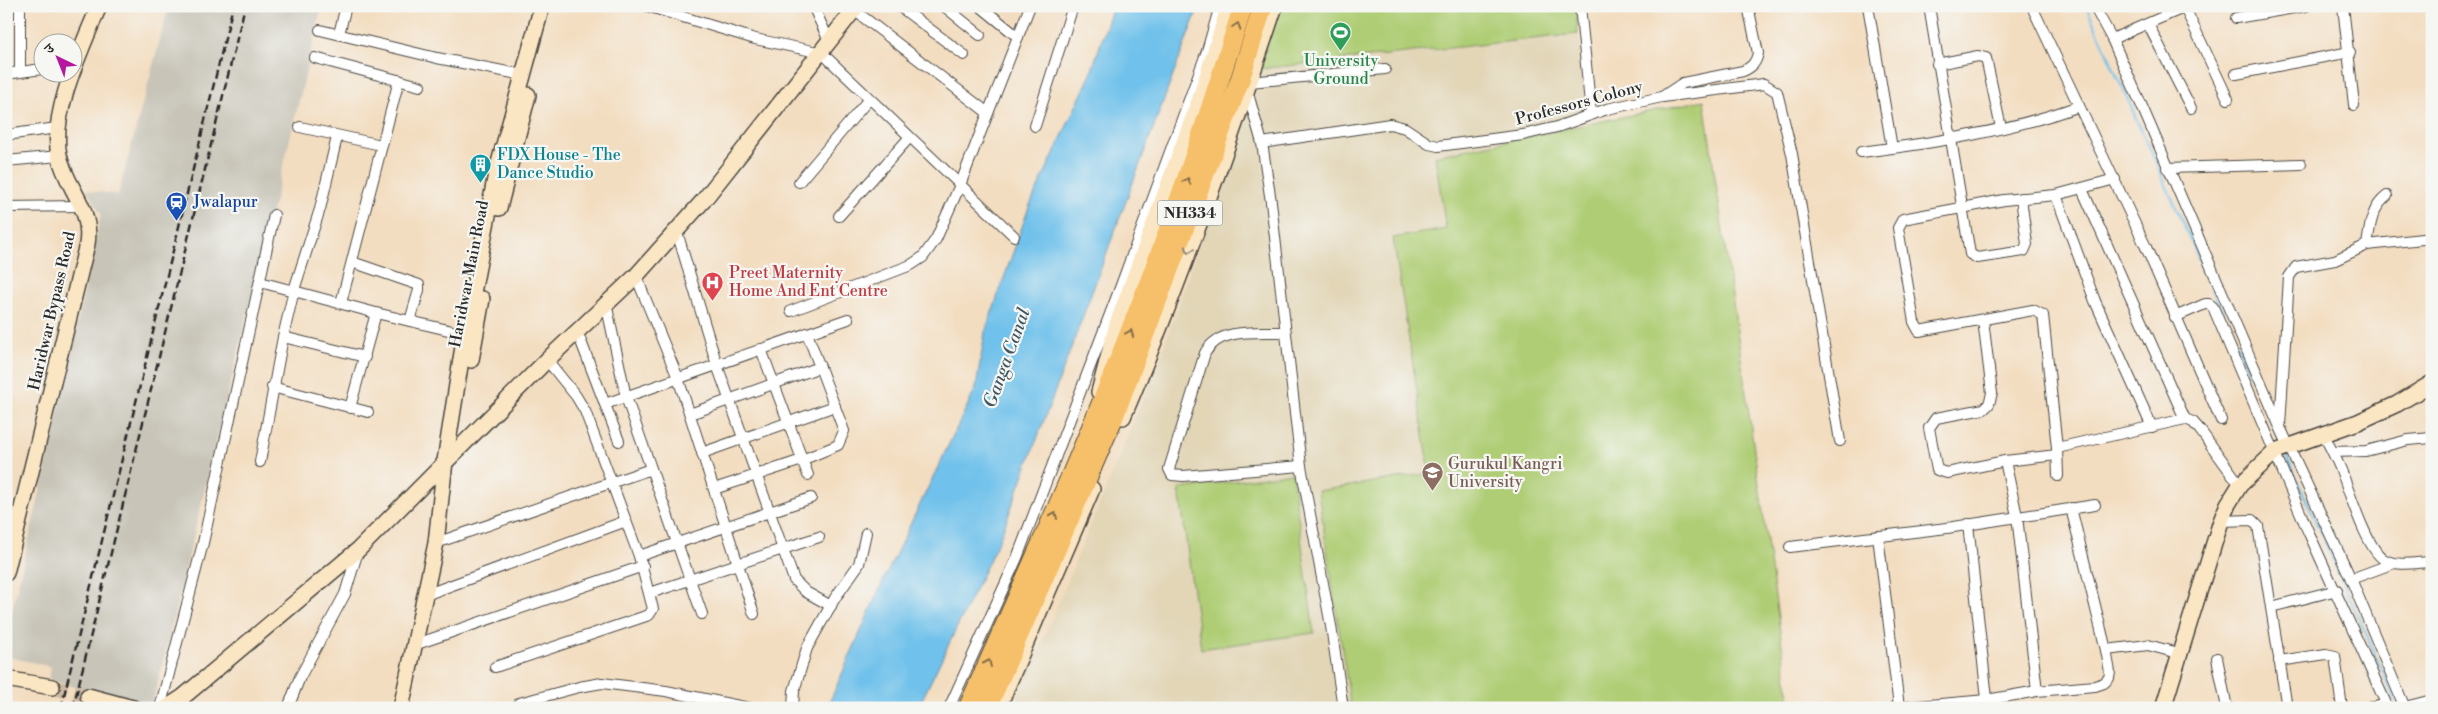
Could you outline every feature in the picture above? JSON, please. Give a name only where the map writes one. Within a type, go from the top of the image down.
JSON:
[{"type":"highway","name":"NH334","points":[[968,708],[1094,421],[1134,322],[1186,182],[1244,6]]},
{"type":"highway","name":"NH334","points":[[987,708],[1113,419],[1240,80],[1263,6]]},
{"type":"street","points":[[20,6],[20,72]]},
{"type":"street","name":"Haridwar Bypass Road","points":[[82,49],[100,6]]},
{"type":"street","points":[[339,34],[346,6]]},
{"type":"street","name":"Haridwar Main Road","points":[[401,708],[436,543],[445,460],[464,334],[496,174],[542,6]]},
{"type":"street","name":"Haridwar Main Road","points":[[445,460],[460,419],[507,174],[552,6]]},
{"type":"street","points":[[647,6],[761,41],[826,48]]},
{"type":"street","points":[[813,6],[826,48],[869,99],[1014,236]]},
{"type":"street","points":[[899,6],[964,55]]},
{"type":"street","points":[[944,6],[980,35]]},
{"type":"street","points":[[980,6],[1018,37]]},
{"type":"street","points":[[1035,126],[1072,6]]},
{"type":"street","points":[[949,708],[1017,558],[1207,51],[1220,6]]},
{"type":"street","points":[[1094,421],[1101,382],[1118,324],[1200,101],[1229,6]]},
{"type":"street","points":[[998,708],[1157,336],[1249,85],[1275,6]]},
{"type":"street","points":[[1580,6],[1591,113]]},
{"type":"street","name":"Professors Colony","points":[[1262,143],[1390,124],[1405,128],[1429,144],[1443,146],[1557,127],[1591,113],[1662,97],[1683,83],[1742,71],[1751,67],[1756,61],[1758,53],[1748,6]]},
{"type":"street","points":[[1868,6],[1892,148]]},
{"type":"street","points":[[1929,6],[1968,250],[1973,257],[2020,252],[2027,244],[2021,198]]},
{"type":"street","points":[[2034,6],[2034,11],[2115,179],[2221,420]]},
{"type":"street","points":[[2094,6],[2112,39],[2280,427]]},
{"type":"street","points":[[2236,18],[2306,6]]},
{"type":"street","points":[[2343,6],[2350,52],[2354,105]]},
{"type":"street","points":[[791,311],[911,266],[923,257],[936,239],[960,184],[1030,7]]},
{"type":"street","points":[[2112,39],[2187,7],[2228,99]]},
{"type":"street","points":[[166,708],[255,638],[358,550],[445,460],[636,276],[677,232],[826,48],[855,8],[988,113]]},
{"type":"street","points":[[2148,24],[2191,108]]},
{"type":"street","points":[[320,30],[437,58],[523,75]]},
{"type":"street","points":[[2236,74],[2350,52]]},
{"type":"street","points":[[1937,64],[1978,56],[1986,58],[2001,128]]},
{"type":"street","points":[[315,58],[420,86]]},
{"type":"street","points":[[1249,85],[1386,69]]},
{"type":"street","points":[[6,74],[32,70]]},
{"type":"street","points":[[341,303],[399,80]]},
{"type":"street","name":"Haridwar Bypass Road","points":[[7,569],[89,230],[88,219],[59,156],[57,128],[70,82]]},
{"type":"street","points":[[1662,97],[1764,84],[1777,92],[1792,154],[1840,441]]},
{"type":"street","points":[[1249,85],[1262,143],[1271,202],[1284,332],[1301,466],[1331,626],[1343,708]]},
{"type":"street","points":[[799,182],[869,99]]},
{"type":"street","points":[[1861,152],[1950,139],[2048,117],[2080,106]]},
{"type":"street","points":[[300,127],[337,137],[381,145]]},
{"type":"street","points":[[6,135],[57,128]]},
{"type":"street","points":[[260,462],[272,387],[294,290],[320,209],[337,137]]},
{"type":"street","points":[[839,216],[909,138]]},
{"type":"street","points":[[6,161],[59,156]]},
{"type":"street","points":[[2167,168],[2301,164]]},
{"type":"street","points":[[2058,476],[2043,315],[2033,310],[1919,331],[1914,322],[1898,228],[1899,223],[1908,218],[1962,207],[2056,195],[2115,179]]},
{"type":"street","points":[[2082,189],[2185,419]]},
{"type":"street","points":[[2056,195],[2088,286],[2152,427]]},
{"type":"street","points":[[2367,245],[2372,215],[2379,202],[2386,196]]},
{"type":"street","points":[[6,207],[81,206]]},
{"type":"street","points":[[166,708],[274,215]]},
{"type":"street","points":[[677,232],[730,400],[794,580],[806,592],[831,606]]},
{"type":"street","points":[[2367,708],[2387,706],[2308,531],[2283,449],[2280,427],[2289,277],[2292,270],[2302,264],[2335,260],[2367,245],[2432,238]]},
{"type":"street","points":[[352,262],[419,285],[410,322]]},
{"type":"street","points":[[636,276],[678,378],[754,614]]},
{"type":"street","points":[[260,282],[376,314],[464,334]]},
{"type":"street","points":[[606,303],[626,396],[702,614]]},
{"type":"street","points":[[2175,317],[2205,304],[2213,307],[2283,449],[2351,579],[2405,708],[2432,700]]},
{"type":"street","points":[[350,408],[376,314]]},
{"type":"street","points":[[605,404],[848,319]]},
{"type":"street","points":[[1983,320],[1992,393],[1989,404],[1984,409],[1940,417],[1931,422],[1929,428],[1937,470],[1942,472],[2057,452],[2185,419],[2193,422],[2200,430],[2240,485]]},
{"type":"street","points":[[577,331],[619,441]]},
{"type":"street","points":[[1284,332],[1225,336],[1210,344],[1205,353],[1169,469],[1172,475],[1183,476],[1301,466]]},
{"type":"street","points":[[714,489],[802,460],[838,445],[844,431],[807,333]]},
{"type":"street","points":[[283,337],[364,357]]},
{"type":"street","points":[[761,349],[808,475]]},
{"type":"street","points":[[495,667],[649,615],[653,609],[641,561],[585,411],[576,396],[547,360]]},
{"type":"street","points":[[690,414],[820,367]]},
{"type":"street","points":[[2163,708],[2221,521],[2228,504],[2240,485],[2283,449],[2324,435],[2397,404],[2432,383]]},
{"type":"street","points":[[272,387],[368,412]]},
{"type":"street","points":[[702,454],[835,406]]},
{"type":"street","points":[[2324,435],[2333,452],[2362,524],[2377,553],[2384,560],[2394,563],[2432,562]]},
{"type":"street","points":[[2333,452],[2366,451],[2408,440],[2432,438]]},
{"type":"street","points":[[2005,461],[2017,516],[2037,691]]},
{"type":"street","points":[[436,543],[651,469]]},
{"type":"street","points":[[414,646],[641,561],[677,543],[810,498]]},
{"type":"street","points":[[1790,547],[2095,505]]},
{"type":"street","points":[[1894,708],[1988,704],[2037,691],[2081,688],[2104,683],[2110,672],[2106,650],[2071,508]]},
{"type":"street","points":[[2221,521],[2252,520],[2258,526],[2286,708]]},
{"type":"street","points":[[425,596],[626,522]]},
{"type":"street","points":[[1968,524],[1988,704]]},
{"type":"street","points":[[793,708],[794,692],[807,648],[831,606],[859,564],[866,533]]},
{"type":"street","points":[[1878,536],[1899,707]]},
{"type":"street","points":[[650,594],[819,537]]},
{"type":"street","points":[[288,708],[300,677],[345,594],[358,550]]},
{"type":"street","points":[[2351,579],[2394,563]]},
{"type":"street","points":[[2271,607],[2336,590]]},
{"type":"street","points":[[2106,650],[2148,645],[2181,654]]},
{"type":"street","points":[[2279,661],[2326,654],[2335,656],[2342,708]]},
{"type":"street","points":[[2217,658],[2227,708]]},
{"type":"street","points":[[6,679],[52,687]]},
{"type":"street","points":[[520,703],[579,687],[602,683],[666,691],[749,708]]},
{"type":"street","points":[[88,696],[133,708]]},
{"type":"shaded area","points":[[169,6],[322,6],[153,703],[90,691],[49,680],[51,667],[6,656],[6,635],[39,497],[101,214],[87,190],[118,195]]},
{"type":"shaded area","name":"Gurukul Kangri University","points":[[1280,6],[1576,6],[1588,122],[1704,100],[1791,708],[1012,708],[1047,630],[1162,353]]},
{"type":"green space","name":"University Ground","points":[[1280,6],[1576,6],[1578,34],[1259,69]]},
{"type":"green space","points":[[1704,100],[1791,708],[1351,708],[1318,491],[1430,473],[1393,238],[1446,229],[1435,156]]},
{"type":"green space","points":[[1292,473],[1314,633],[1201,649],[1179,489]]},
{"type":"water","name":"Ganga Canal","points":[[1113,6],[1199,6],[1000,538],[918,708],[827,708],[882,583],[976,388],[985,332],[1029,207],[1090,76]]},
{"type":"waterway","points":[[2086,6],[2281,443]]},
{"type":"waterway","points":[[2285,453],[2399,708]]},
{"type":"tunnel","points":[[52,687],[88,696]]},
{"type":"railway","points":[[61,708],[233,6]]},
{"type":"railway","points":[[73,708],[245,6]]},
{"type":"place","name":"University Ground","points":[[1341,51]]},
{"type":"place","name":"FDX House - The Dance Studio","points":[[481,183]]},
{"type":"place","name":"Jwalapur","points":[[177,221]]},
{"type":"place","name":"Preet Maternity Home And Ent Centre","points":[[713,301]]},
{"type":"place","name":"Gurukul Kangri University","points":[[1432,492]]}]
